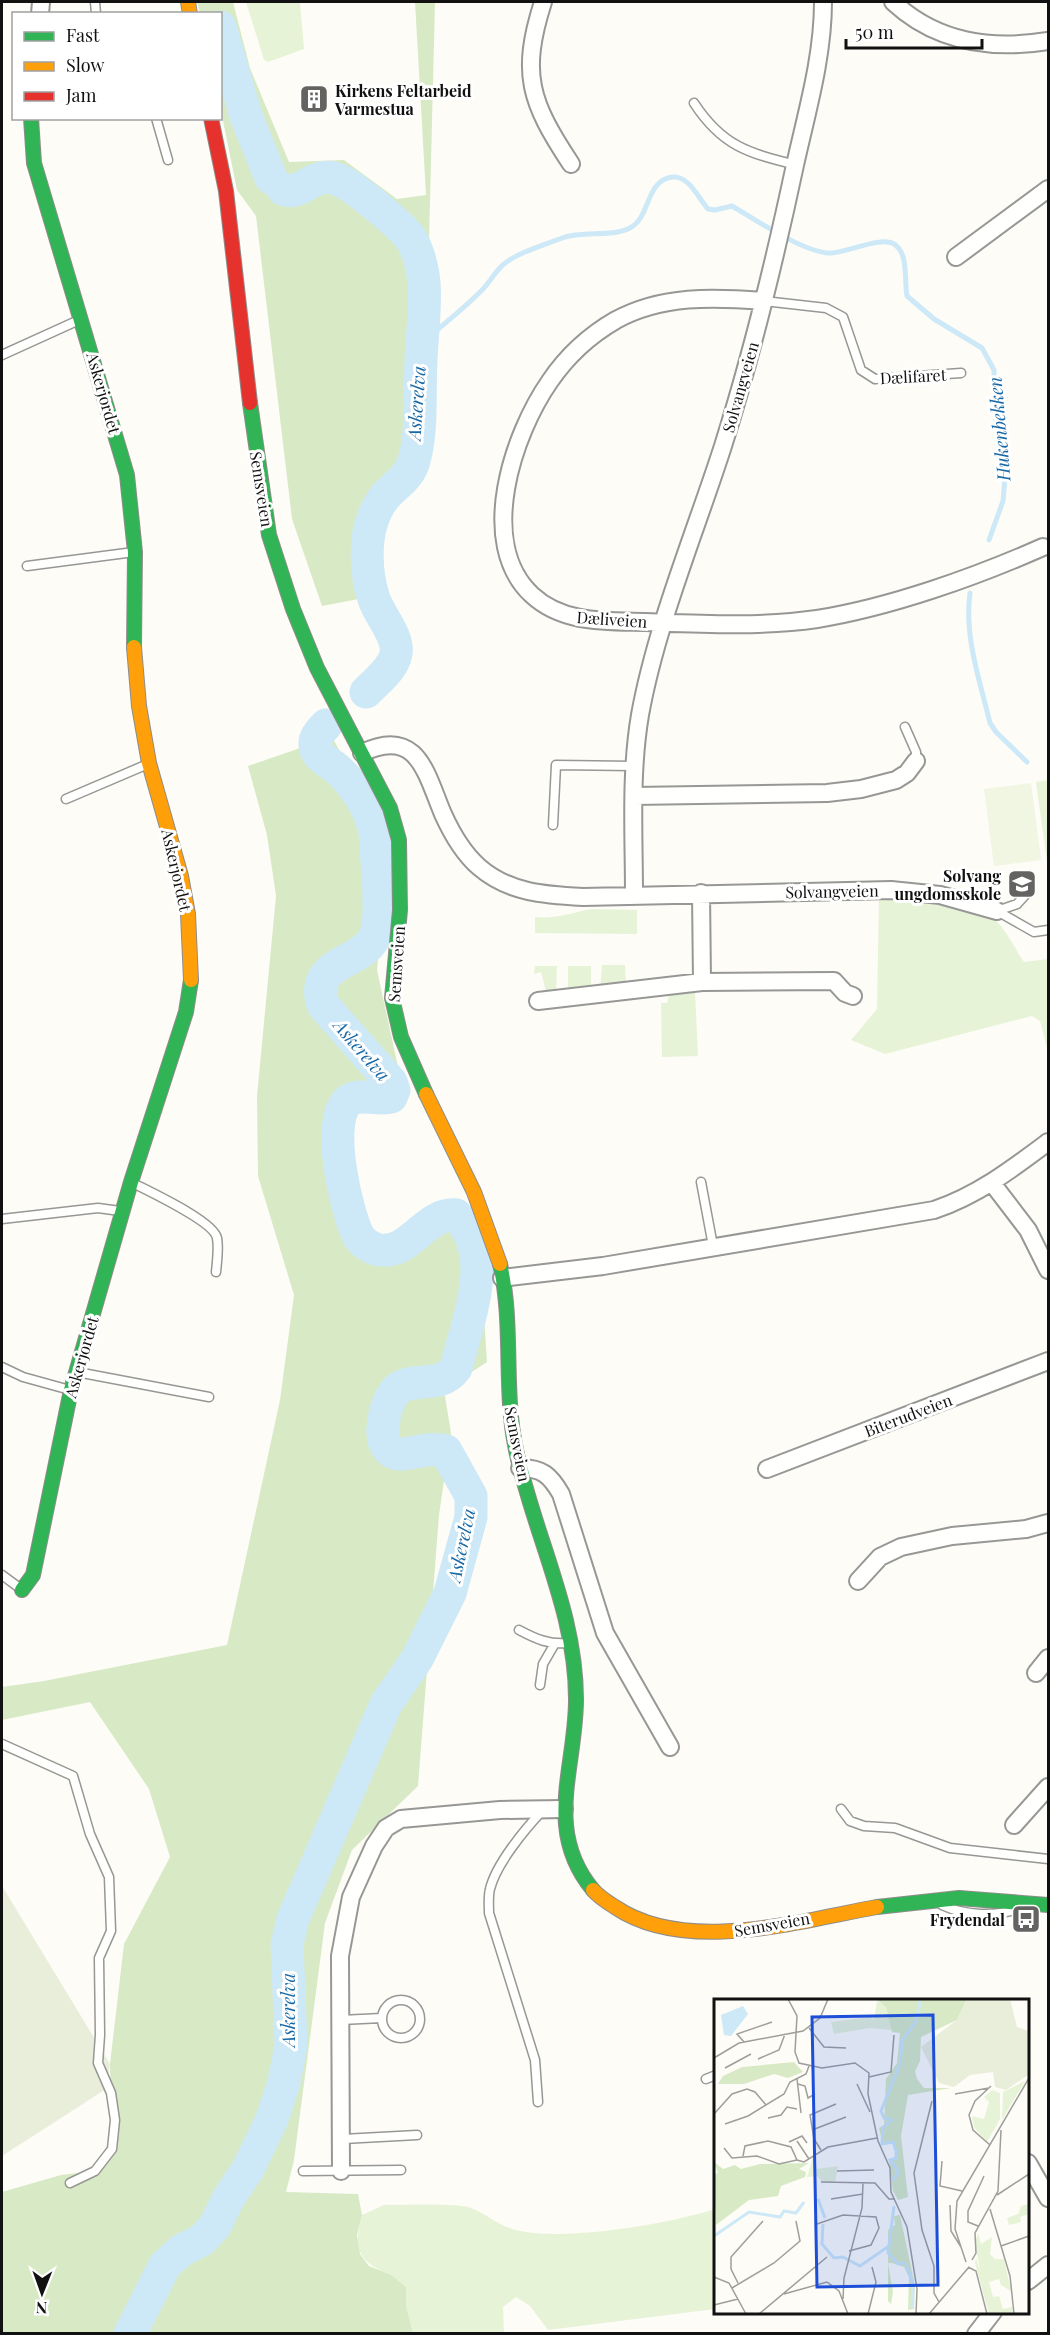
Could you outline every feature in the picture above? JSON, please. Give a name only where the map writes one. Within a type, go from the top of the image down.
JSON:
[{"type":"main road","name":"Askerjordet","points":[[22,1590],[33,1575],[71,1390],[131,1182],[183,1023],[192,974],[188,914],[181,876],[148,763],[139,706],[134,635],[135,552],[127,475],[34,164],[31,120]]},
{"type":"main road","name":"Semsveien","points":[[211,120],[226,191],[258,474],[269,535],[293,609],[317,668],[390,808],[399,840],[400,910],[392,998],[399,1036],[478,1198],[498,1254],[502,1278],[509,1403],[520,1468],[558,1587],[571,1643],[576,1704],[564,1809],[568,1847],[587,1883],[621,1911],[662,1928],[698,1932],[738,1931],[928,1899],[974,1897],[1042,1904]]},
{"type":"street","points":[[543,2],[532,35],[530,65],[533,91],[545,125],[571,164]]},
{"type":"street","name":"Solvangveien","points":[[634,895],[634,766],[640,716],[665,623],[724,443],[764,302],[816,72],[823,2]]},
{"type":"street","points":[[893,2],[911,19],[959,41],[1031,44],[1048,40]]},
{"type":"street","points":[[956,257],[1048,189]]},
{"type":"street","name":"Dæliveien","points":[[764,302],[713,297],[684,300],[640,311],[594,333],[571,354],[549,381],[530,417],[513,461],[504,499],[505,543],[512,564],[530,593],[558,613],[573,617],[665,623],[755,623],[816,619],[927,590],[1046,550]]},
{"type":"street","name":"Solvangveien","points":[[362,753],[381,743],[402,747],[412,753],[429,776],[453,835],[471,859],[494,878],[532,894],[583,897],[891,890],[940,896],[997,911]]},
{"type":"street","points":[[634,796],[827,794],[861,789],[896,780],[907,773],[916,761]]},
{"type":"street","points":[[701,893],[702,982]]},
{"type":"street","points":[[538,1001],[702,982],[834,981],[845,993],[853,996]]},
{"type":"street","points":[[502,1278],[603,1266],[934,1210],[955,1203],[992,1183],[1048,1142]]},
{"type":"street","points":[[992,1183],[1028,1230],[1048,1270]]},
{"type":"street","name":"Biterudveien","points":[[767,1468],[1048,1361]]},
{"type":"street","points":[[520,1468],[537,1468],[552,1478],[561,1494],[604,1634],[670,1747]]},
{"type":"street","points":[[858,1581],[880,1557],[901,1547],[952,1536],[1026,1529],[1048,1523]]},
{"type":"street","points":[[1036,1673],[1048,1658]]},
{"type":"street","points":[[1014,1825],[1048,1787]]},
{"type":"street","points":[[341,2172],[343,2139],[340,1956],[351,1897],[374,1846],[386,1828],[401,1819],[424,1815],[564,1809]]},
{"type":"street","points":[[1029,2165],[1048,2198]]},
{"type":"street","points":[[1029,2280],[1048,2265]]},
{"type":"street","points":[[976,2334],[992,2314]]},
{"type":"lane","points":[[694,103],[702,116],[731,144],[762,157],[796,165]]},
{"type":"lane","points":[[157,120],[168,160]]},
{"type":"lane","name":"Dælifaret","points":[[764,302],[826,308],[843,317],[861,370],[875,379],[961,373]]},
{"type":"lane","points":[[2,356],[82,319]]},
{"type":"lane","points":[[27,566],[135,552]]},
{"type":"lane","points":[[905,727],[916,753],[916,761]]},
{"type":"lane","points":[[66,799],[148,763]]},
{"type":"lane","points":[[554,825],[556,765],[634,766]]},
{"type":"lane","points":[[997,911],[1017,904],[1027,893]]},
{"type":"lane","points":[[997,911],[1034,932],[1048,930]]},
{"type":"lane","points":[[131,1182],[197,1219],[215,1232],[217,1239],[216,1272]]},
{"type":"lane","points":[[700,1182],[713,1246]]},
{"type":"lane","points":[[2,1219],[98,1209],[123,1211]]},
{"type":"lane","points":[[2,1367],[23,1377],[71,1390]]},
{"type":"lane","points":[[76,1372],[209,1397]]},
{"type":"lane","name":"Askerjordet","points":[[2,1575],[22,1590]]},
{"type":"lane","points":[[519,1630],[554,1645],[571,1643]]},
{"type":"lane","points":[[540,1685],[543,1664],[554,1645]]},
{"type":"lane","points":[[2,1744],[73,1776],[90,1834],[109,1877],[111,1931],[99,1958],[98,2063],[111,2093],[115,2120],[112,2149],[95,2171],[70,2183]]},
{"type":"lane","points":[[538,2102],[535,2060],[489,1913],[490,1889],[502,1863],[528,1825],[546,1808]]},
{"type":"lane","points":[[841,1809],[850,1821],[864,1826],[895,1828],[950,1848],[1048,1859]]},
{"type":"lane","points":[[402,2000],[412,2003],[419,2010],[421,2021],[418,2030],[410,2037],[400,2039],[390,2036],[383,2028],[381,2018],[385,2008],[393,2002],[402,2000]]},
{"type":"lane","points":[[341,2020],[381,2018]]},
{"type":"lane","points":[[706,2079],[714,2076]]},
{"type":"lane","points":[[343,2139],[417,2135]]},
{"type":"lane","points":[[303,2171],[401,2169]]},
{"type":"green space","points":[[197,2],[233,2],[250,68],[289,162],[344,160],[397,199],[426,195],[415,2],[435,2],[423,481],[366,522],[369,597],[322,606],[292,519],[256,216],[237,190],[222,116],[222,12],[200,12]]},
{"type":"green space","points":[[246,2],[300,2],[304,49],[268,62],[264,60]]},
{"type":"green space","points":[[332,737],[376,816],[386,882],[377,970],[402,1085],[393,1095],[384,1099],[361,1097],[350,1099],[346,1103],[338,1130],[343,1189],[358,1236],[365,1244],[377,1250],[391,1250],[401,1246],[436,1220],[456,1215],[482,1283],[487,1362],[444,1390],[451,1433],[439,1515],[418,1786],[352,1850],[325,1923],[294,2160],[286,2192],[358,2194],[362,2215],[357,2235],[360,2254],[369,2266],[391,2275],[406,2287],[406,2306],[413,2333],[2,2333],[2,2192],[61,2175],[95,2171],[112,2149],[110,2064],[124,1944],[170,1857],[149,1789],[90,1702],[2,1720],[2,1687],[44,1681],[227,1645],[280,1400],[294,1295],[258,1176],[257,1096],[276,896],[267,835],[248,766]]},
{"type":"green space","points":[[1048,780],[1048,869],[1036,782]]},
{"type":"green space","points":[[1031,783],[1041,860],[994,866],[984,789]]},
{"type":"green space","points":[[879,897],[939,900],[970,907],[983,912],[998,923],[1024,962],[1048,959],[1048,1052],[1040,1021],[1032,1016],[885,1054],[851,1040],[877,1009]]},
{"type":"green space","points":[[591,909],[637,910],[637,934],[535,933],[535,917],[557,916]]},
{"type":"green space","points":[[602,965],[625,965],[626,984],[600,990]]},
{"type":"green space","points":[[535,966],[557,966],[556,995],[546,991],[541,972],[534,974]]},
{"type":"green space","points":[[568,966],[591,966],[591,988],[568,993]]},
{"type":"green space","points":[[695,992],[698,1056],[662,1057],[661,1003],[667,1003],[669,995]]},
{"type":"green space","points":[[2,1886],[110,2064],[106,2089],[2,2156]]},
{"type":"green space","points":[[384,2205],[464,2206],[516,2230],[561,2234],[616,2230],[714,2209],[714,2309],[548,2330],[530,2306],[516,2297],[503,2307],[504,2333],[413,2333],[406,2306],[406,2287],[374,2267],[361,2254],[358,2245],[362,2215]]},
{"type":"waterway","name":"Askerelva","points":[[222,34],[246,116],[271,178]]},
{"type":"waterway","name":"Hukenbekken","points":[[421,343],[473,299],[510,260],[562,238],[579,234],[614,233],[630,228],[642,216],[657,185],[672,177],[678,177],[688,183],[708,209],[715,210],[732,206],[781,235],[821,252],[838,252],[873,243],[889,242],[899,248],[902,254],[907,296],[934,319],[982,348],[994,370],[995,415],[1004,456],[1005,478],[1003,501],[989,540]]},
{"type":"waterway","name":"Askerelva","points":[[283,189],[297,190],[323,178],[331,178],[348,185],[406,233],[416,249],[423,271],[424,311],[416,452],[413,464],[404,479],[378,507],[373,518],[367,547],[372,592],[395,640],[396,653],[388,669],[366,692]]},
{"type":"waterway","name":"Hukenbekken","points":[[970,593],[971,642],[990,723],[996,732],[1027,762]]},
{"type":"waterway","name":"Askerelva","points":[[130,2334],[165,2265],[182,2250],[202,2240],[215,2226],[228,2199],[248,2169],[272,2119],[284,2082],[291,2045],[287,1944],[293,1919],[386,1704],[417,1659],[450,1593],[471,1517],[471,1496],[446,1451],[431,1450],[396,1454],[387,1447],[383,1438],[387,1405],[394,1392],[413,1383],[436,1381],[446,1377],[456,1368],[472,1310],[477,1268],[475,1249],[468,1231],[456,1215],[436,1220],[401,1246],[391,1250],[380,1250],[368,1245],[360,1238],[348,1207],[338,1147],[341,1113],[351,1099],[391,1097],[394,1090],[391,1082],[323,1005],[321,991],[323,980],[338,965],[366,948],[373,940],[379,920],[375,833],[364,802],[358,793],[344,775],[320,756],[316,749],[318,734],[326,725]]},
{"type":"traffic: fast","points":[[31,120],[34,163],[127,475],[135,552],[134,647]]},
{"type":"traffic: fast","points":[[250,403],[269,535],[293,609],[317,668],[390,808],[399,840],[400,910],[392,998],[401,1037],[426,1094]]},
{"type":"traffic: fast","points":[[22,1590],[33,1575],[71,1390],[131,1182],[186,1012],[191,980]]},
{"type":"traffic: fast","points":[[500,1264],[507,1310],[510,1404],[516,1450],[562,1606],[570,1637],[574,1669],[576,1702],[566,1799],[566,1823],[570,1845],[578,1868],[593,1890]]},
{"type":"traffic: fast","points":[[877,1907],[959,1898],[1048,1905]]},
{"type":"traffic: slow","points":[[188,2],[190,12]]},
{"type":"traffic: slow","points":[[134,647],[139,706],[149,763],[181,876],[188,914],[191,980]]},
{"type":"traffic: slow","points":[[426,1094],[474,1192],[500,1264]]},
{"type":"traffic: slow","points":[[593,1890],[615,1907],[643,1921],[675,1929],[709,1932],[779,1926],[877,1907]]},
{"type":"traffic: jam","points":[[211,120],[226,191],[250,403]]},
{"type":"place","name":"Kirkens Feltarbeid Varmestua","points":[[314,99]]},
{"type":"place","name":"Solvang ungdomsskole","points":[[1022,884]]},
{"type":"place","name":"Frydendal","points":[[1026,1919]]}]
